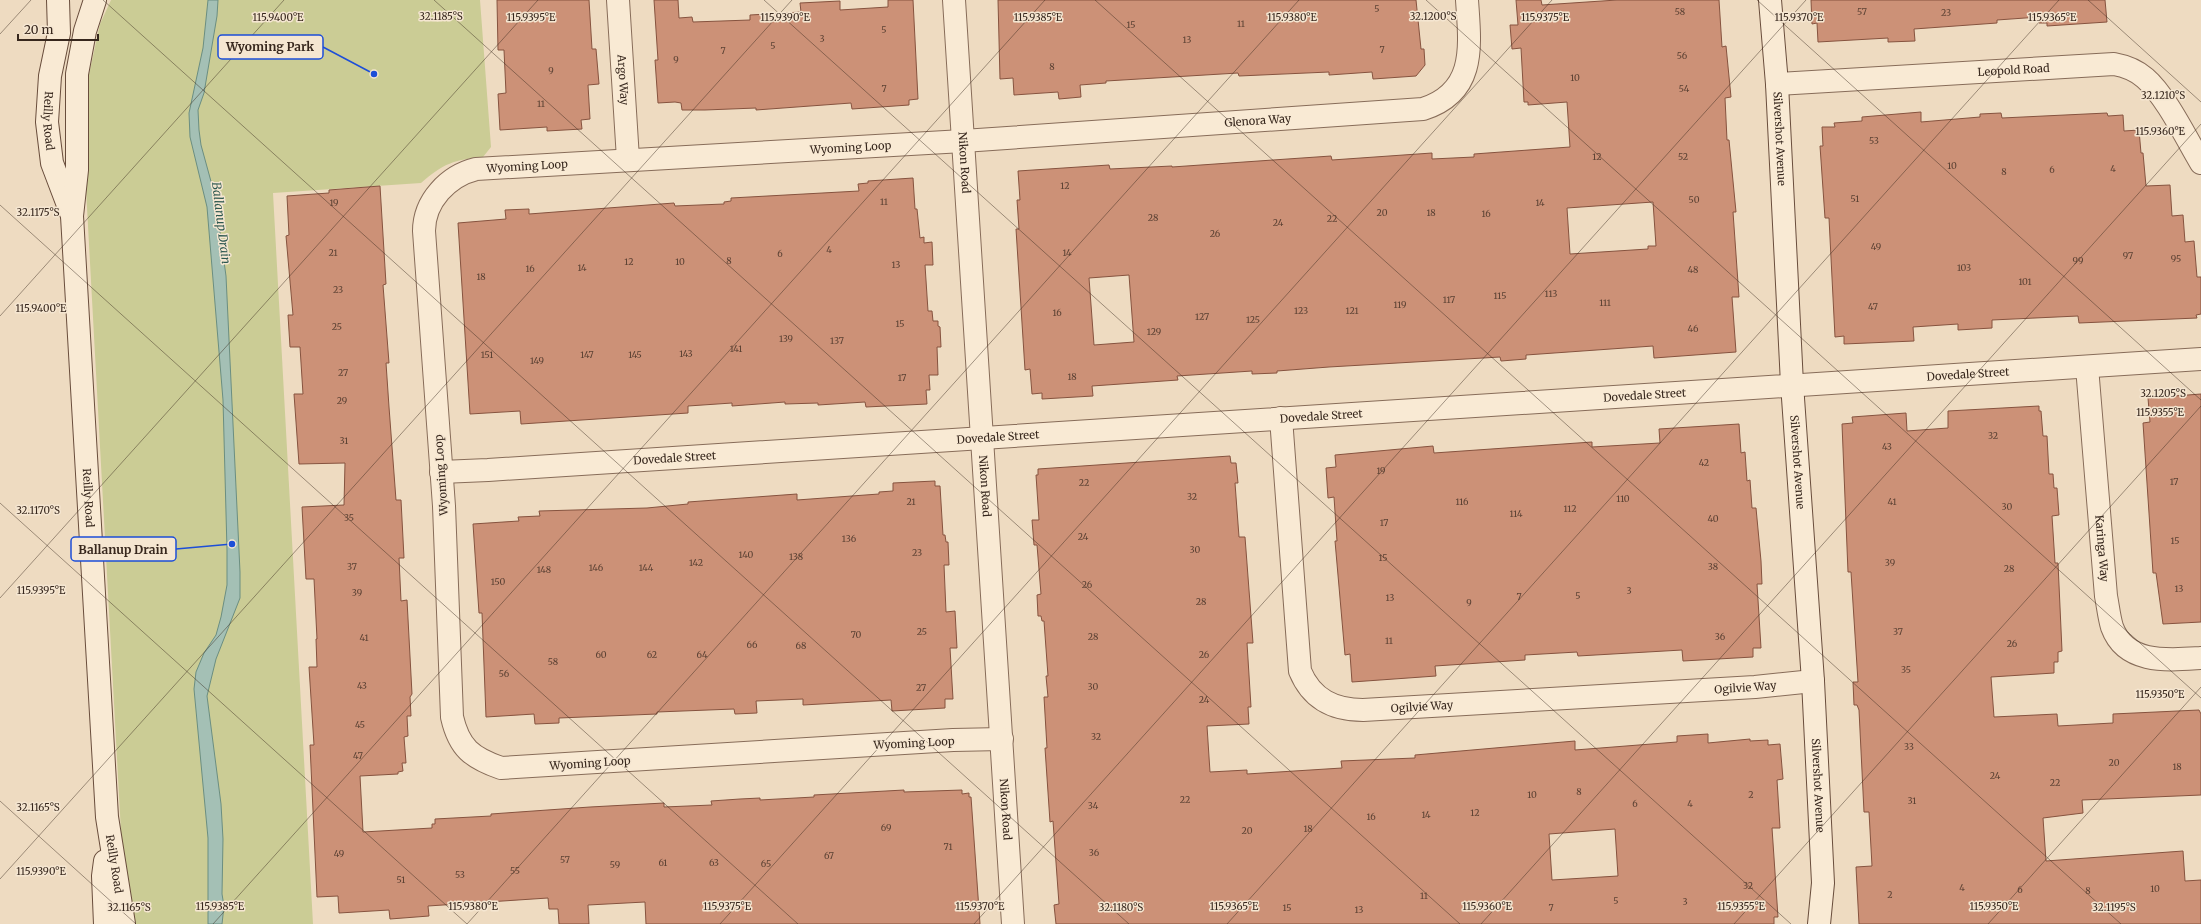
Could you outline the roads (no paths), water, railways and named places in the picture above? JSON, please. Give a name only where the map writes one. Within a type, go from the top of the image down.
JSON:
[{"type":"street","name":"Reilly Road","points":[[58,0],[59,34],[50,76],[48,122],[52,163],[72,216]]},
{"type":"street","name":"Reilly Road","points":[[96,0],[85,31],[77,74],[77,170],[72,216],[108,827],[124,924]]},
{"type":"street","name":"Argo Way","points":[[618,0],[628,159]]},
{"type":"street","name":"Nikon Road","points":[[954,0],[1013,924]]},
{"type":"street","name":"Glenora Way","points":[[963,141],[1424,108],[1449,95],[1464,76],[1468,64],[1467,0]]},
{"type":"street","name":"Silvershot Avenue","points":[[1770,0],[1777,84],[1792,384],[1813,681],[1823,882],[1819,924]]},
{"type":"street","name":"Leopold Road","points":[[1777,84],[2114,64],[2130,69],[2145,78],[2162,99],[2201,163]]},
{"type":"street","name":"Wyoming Loop","points":[[963,141],[628,159],[476,169],[459,174],[452,179],[434,198],[425,215],[424,231],[441,472],[452,717],[456,735],[480,761],[501,768],[953,740],[1002,739]]},
{"type":"street","name":"Dovedale Street","points":[[441,472],[983,439],[1281,418],[1736,390],[1792,384],[2201,359]]},
{"type":"street","name":"Karinga Way","points":[[2087,367],[2106,596],[2113,627],[2119,640],[2131,650],[2145,657],[2165,660],[2201,658]]},
{"type":"street","name":"Ogilvie Way","points":[[1281,418],[1298,661],[1300,672],[1306,682],[1329,704],[1347,710],[1363,710],[1755,687],[1813,681]]},
{"type":"street","name":"Reilly Road","points":[[105,924],[103,876],[108,827]]},
{"type":"place","name":"Wyoming Park","points":[[374,74]]},
{"type":"place","name":"Ballanup Drain","points":[[232,544]]}]
